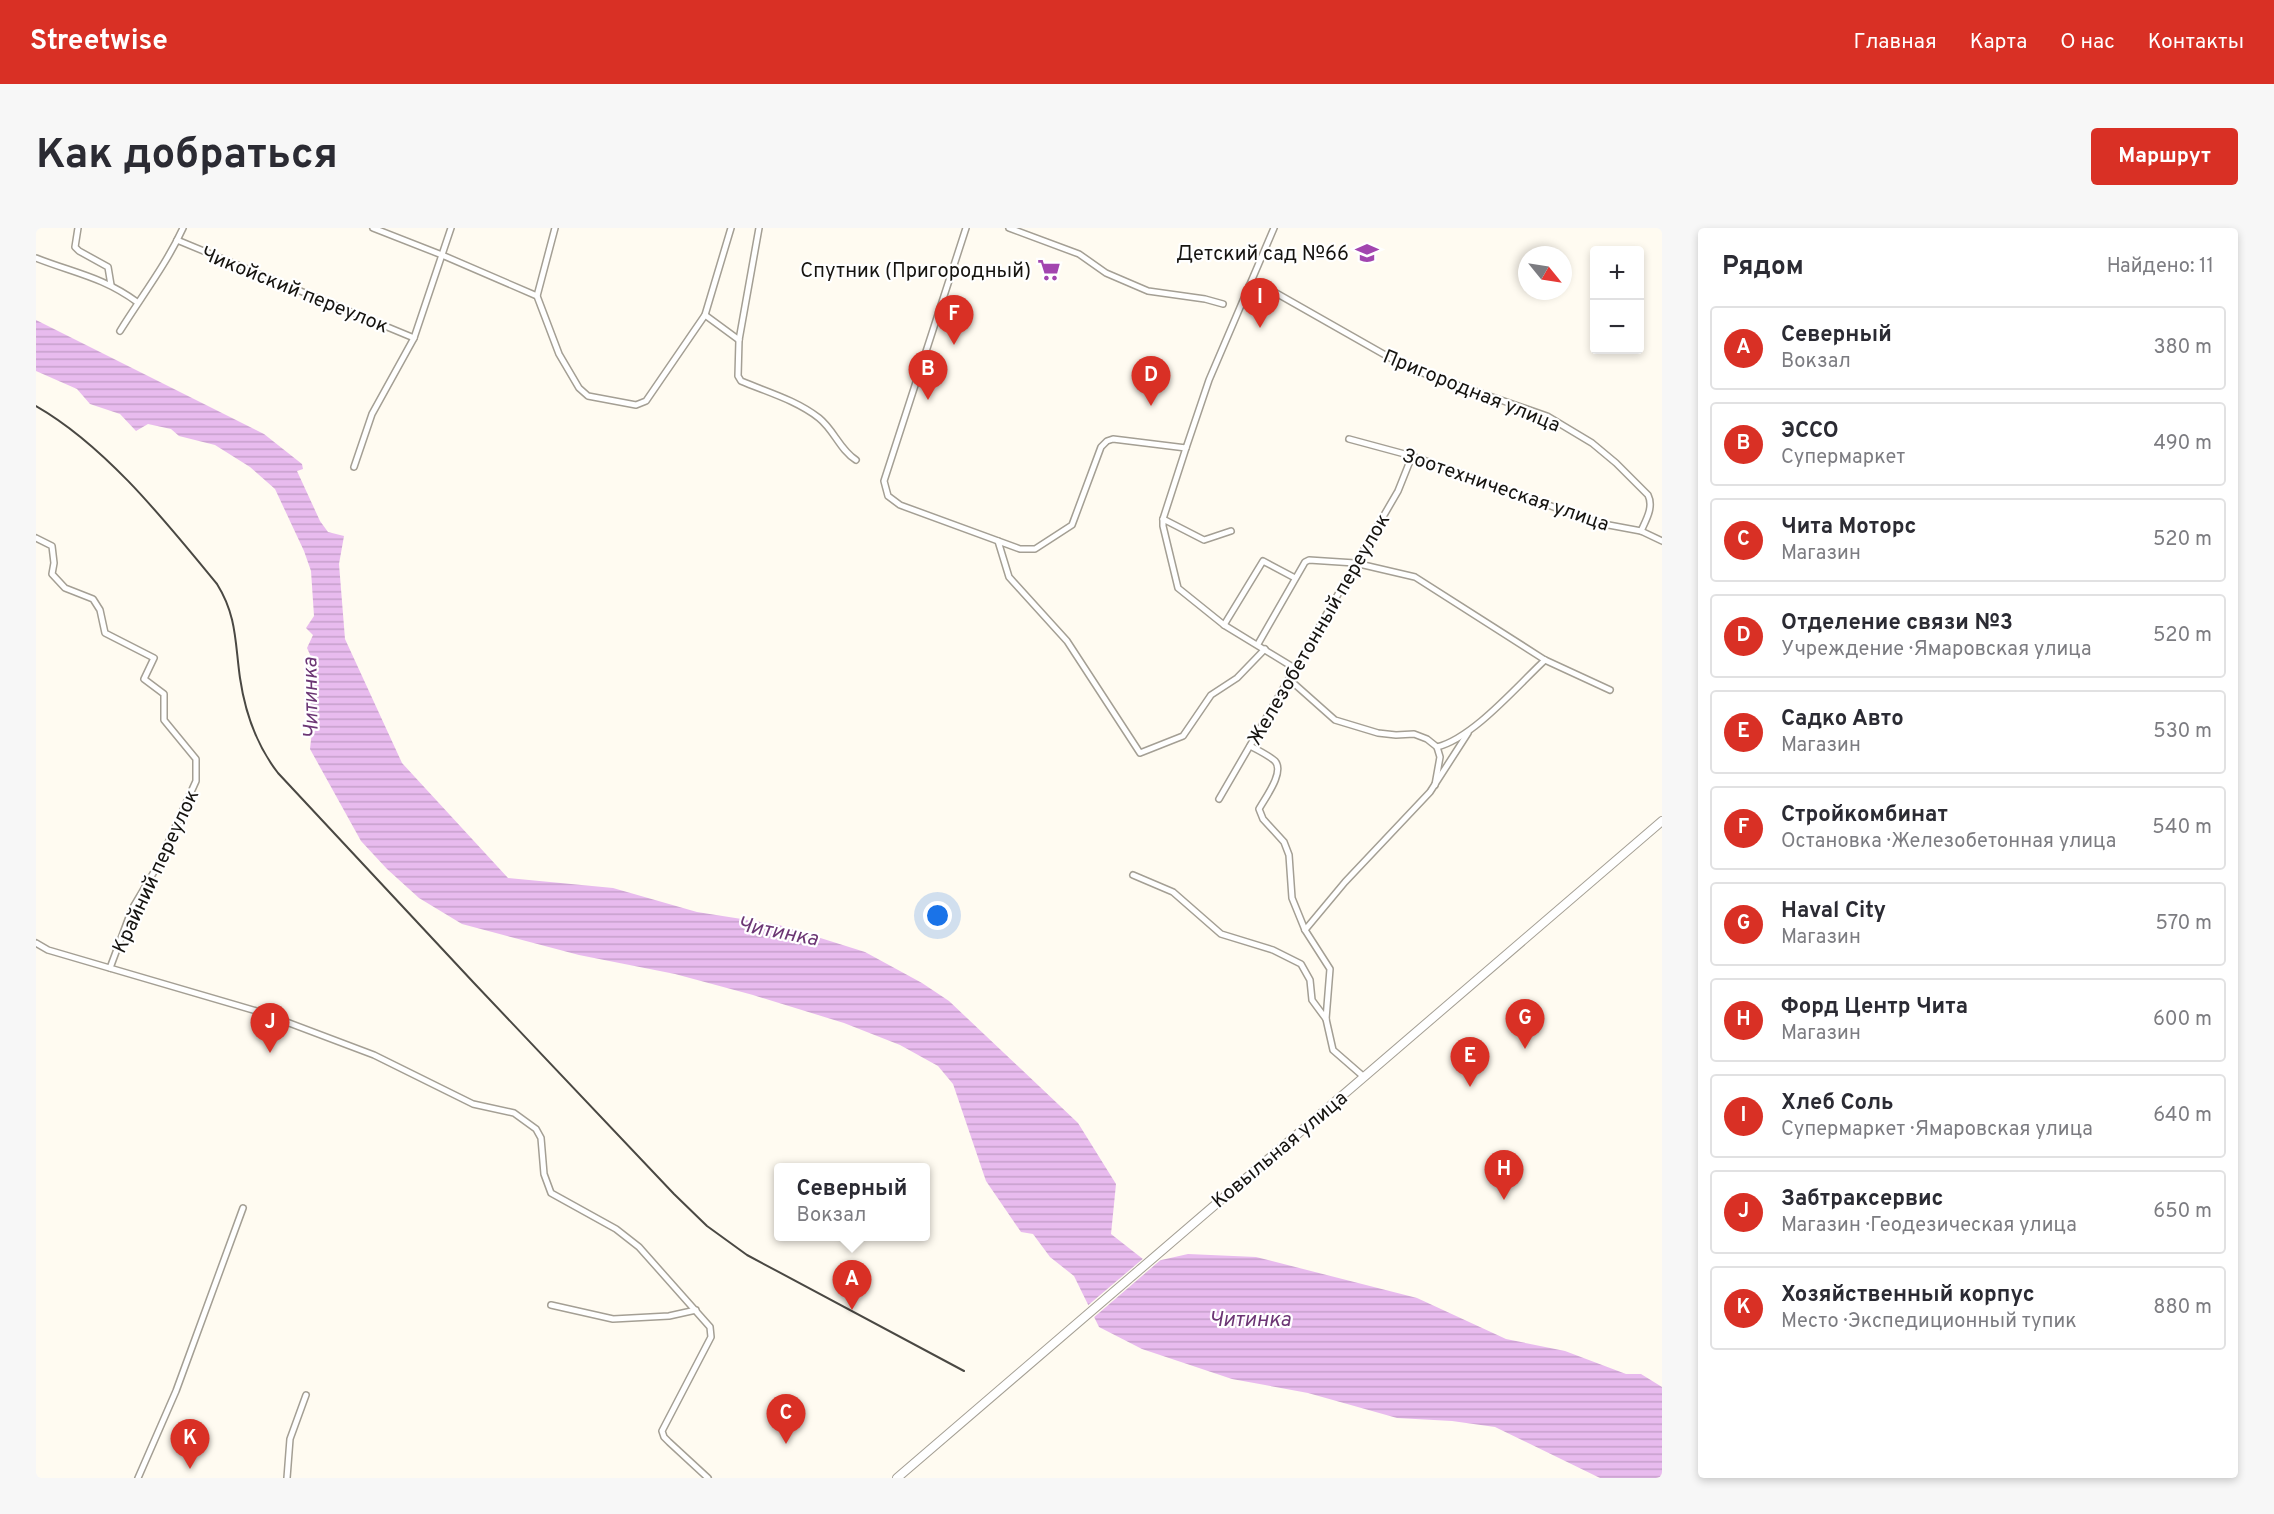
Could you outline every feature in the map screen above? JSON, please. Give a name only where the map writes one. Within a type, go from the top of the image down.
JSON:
[{"type":"main road","name":"Ковыльная улица","points":[[897,1478],[1662,820]]},
{"type":"street","points":[[78,228],[75,247],[108,267],[111,285]]},
{"type":"street","points":[[120,332],[137,302],[152,283],[183,228]]},
{"type":"street","points":[[373,228],[537,296]]},
{"type":"street","points":[[354,468],[372,414],[414,338],[451,228]]},
{"type":"street","points":[[555,228],[537,296],[559,354],[579,388],[588,396],[641,405],[705,315],[731,228]]},
{"type":"street","points":[[759,228],[739,340],[737,371],[741,381],[801,406],[832,430],[843,450],[856,460]]},
{"type":"street","points":[[966,228],[884,481],[888,496],[900,505],[1020,549],[1035,549],[1072,525],[1101,447],[1107,441],[1186,448]]},
{"type":"street","points":[[1009,228],[1079,254],[1106,273],[1148,291],[1205,299],[1223,304]]},
{"type":"street","points":[[1274,228],[1209,380],[1163,519],[1163,526],[1178,588],[1224,625],[1296,669]]},
{"type":"street","name":"Чикойский переулок","points":[[177,240],[414,338]]},
{"type":"street","points":[[36,258],[72,269],[111,285],[137,302]]},
{"type":"street","name":"Пригородная улица","points":[[1249,286],[1269,289],[1407,368],[1547,416],[1592,443],[1648,495],[1651,501],[1648,517],[1641,531]]},
{"type":"street","points":[[705,315],[739,340]]},
{"type":"street","name":"Зоотехническая улица","points":[[1349,439],[1412,456],[1598,523],[1641,531],[1662,541]]},
{"type":"street","name":"Железобетонный переулок","points":[[1219,799],[1398,491],[1412,456]]},
{"type":"street","points":[[1163,519],[1204,540],[1231,531]]},
{"type":"street","name":"Крайний переулок","points":[[36,538],[52,546],[54,563],[52,574],[64,588],[93,599],[100,610],[105,633],[154,658],[144,679],[164,694],[164,720],[196,759],[196,781],[158,865],[132,909],[110,968]]},
{"type":"street","points":[[998,541],[1009,576],[1068,640],[1140,753],[1183,736],[1211,694],[1237,678],[1265,649]]},
{"type":"street","points":[[1258,644],[1305,562],[1309,560],[1355,563],[1415,577],[1545,660],[1610,690]]},
{"type":"street","points":[[1224,625],[1263,561],[1296,578]]},
{"type":"street","points":[[1305,930],[1345,882],[1435,786],[1470,731],[1545,660]]},
{"type":"street","points":[[1290,680],[1335,720],[1378,733],[1414,734],[1437,747],[1470,731]]},
{"type":"street","points":[[1250,746],[1276,762],[1278,768],[1278,775],[1259,809],[1263,819],[1284,842],[1289,855],[1292,898],[1305,930],[1330,969],[1326,1019],[1333,1050],[1364,1077]]},
{"type":"street","points":[[1435,786],[1440,757],[1437,747]]},
{"type":"street","points":[[1132,875],[1173,891],[1221,934],[1273,950],[1301,964],[1311,980],[1312,1000],[1326,1019]]},
{"type":"street","points":[[36,943],[48,950],[260,1012],[375,1055],[473,1104],[514,1113],[536,1129],[541,1138],[544,1174],[551,1193],[616,1228],[639,1247],[710,1327],[711,1337],[662,1431],[663,1437],[708,1478]]},
{"type":"street","points":[[138,1478],[176,1391],[243,1208]]},
{"type":"street","points":[[551,1305],[613,1319],[669,1316],[696,1310]]},
{"type":"street","points":[[287,1478],[290,1440],[306,1395]]},
{"type":"water","name":"Читинка","points":[[36,320],[264,434],[302,464],[303,469],[297,471],[320,521],[328,532],[344,536],[339,564],[345,639],[402,763],[508,878],[613,888],[697,912],[779,925],[865,952],[922,983],[949,1001],[1078,1123],[1116,1184],[1111,1234],[1148,1263],[1188,1254],[1256,1257],[1417,1298],[1506,1339],[1565,1351],[1626,1374],[1641,1374],[1662,1387],[1662,1478],[1600,1478],[1495,1427],[1452,1421],[1397,1418],[1308,1393],[1232,1379],[1142,1349],[1099,1327],[1074,1276],[1050,1257],[1033,1234],[1021,1232],[986,1181],[953,1084],[938,1066],[900,1045],[844,1023],[675,974],[579,955],[462,924],[419,898],[361,841],[310,749],[312,731],[307,725],[313,689],[306,672],[312,659],[307,648],[313,635],[306,628],[314,616],[311,571],[275,489],[250,467],[215,445],[179,436],[171,429],[148,424],[136,431],[120,414],[90,404],[77,389],[36,371]]},
{"type":"pier","points":[[1145,1257],[1149,1260],[1164,1257],[1092,1319],[1086,1307]]},
{"type":"railway","points":[[36,406],[87,442],[111,464],[156,511],[217,584],[232,619],[242,691],[249,716],[264,752],[278,773],[674,1194],[707,1226],[747,1255],[964,1371]]},
{"type":"place","name":"Детский сад №66","points":[[1367,253]]},
{"type":"place","name":"Спутник (Пригородный)","points":[[1049,270]]},
{"type":"place","name":"Хлеб Соль","points":[[1260,328]]},
{"type":"place","name":"Стройкомбинат","points":[[954,345]]},
{"type":"place","name":"ЭССО","points":[[928,400]]},
{"type":"place","name":"Отделение связи №3","points":[[1151,406]]},
{"type":"place","name":"Haval Сity","points":[[1525,1049]]},
{"type":"place","name":"Забтраксервис","points":[[270,1053]]},
{"type":"place","name":"Садко Авто","points":[[1470,1087]]},
{"type":"place","name":"Форд Центр Чита","points":[[1504,1200]]},
{"type":"place","name":"Северный","points":[[852,1310]]},
{"type":"place","name":"Чита Моторс","points":[[786,1444]]},
{"type":"place","name":"Хозяйственный корпус","points":[[190,1469]]}]
